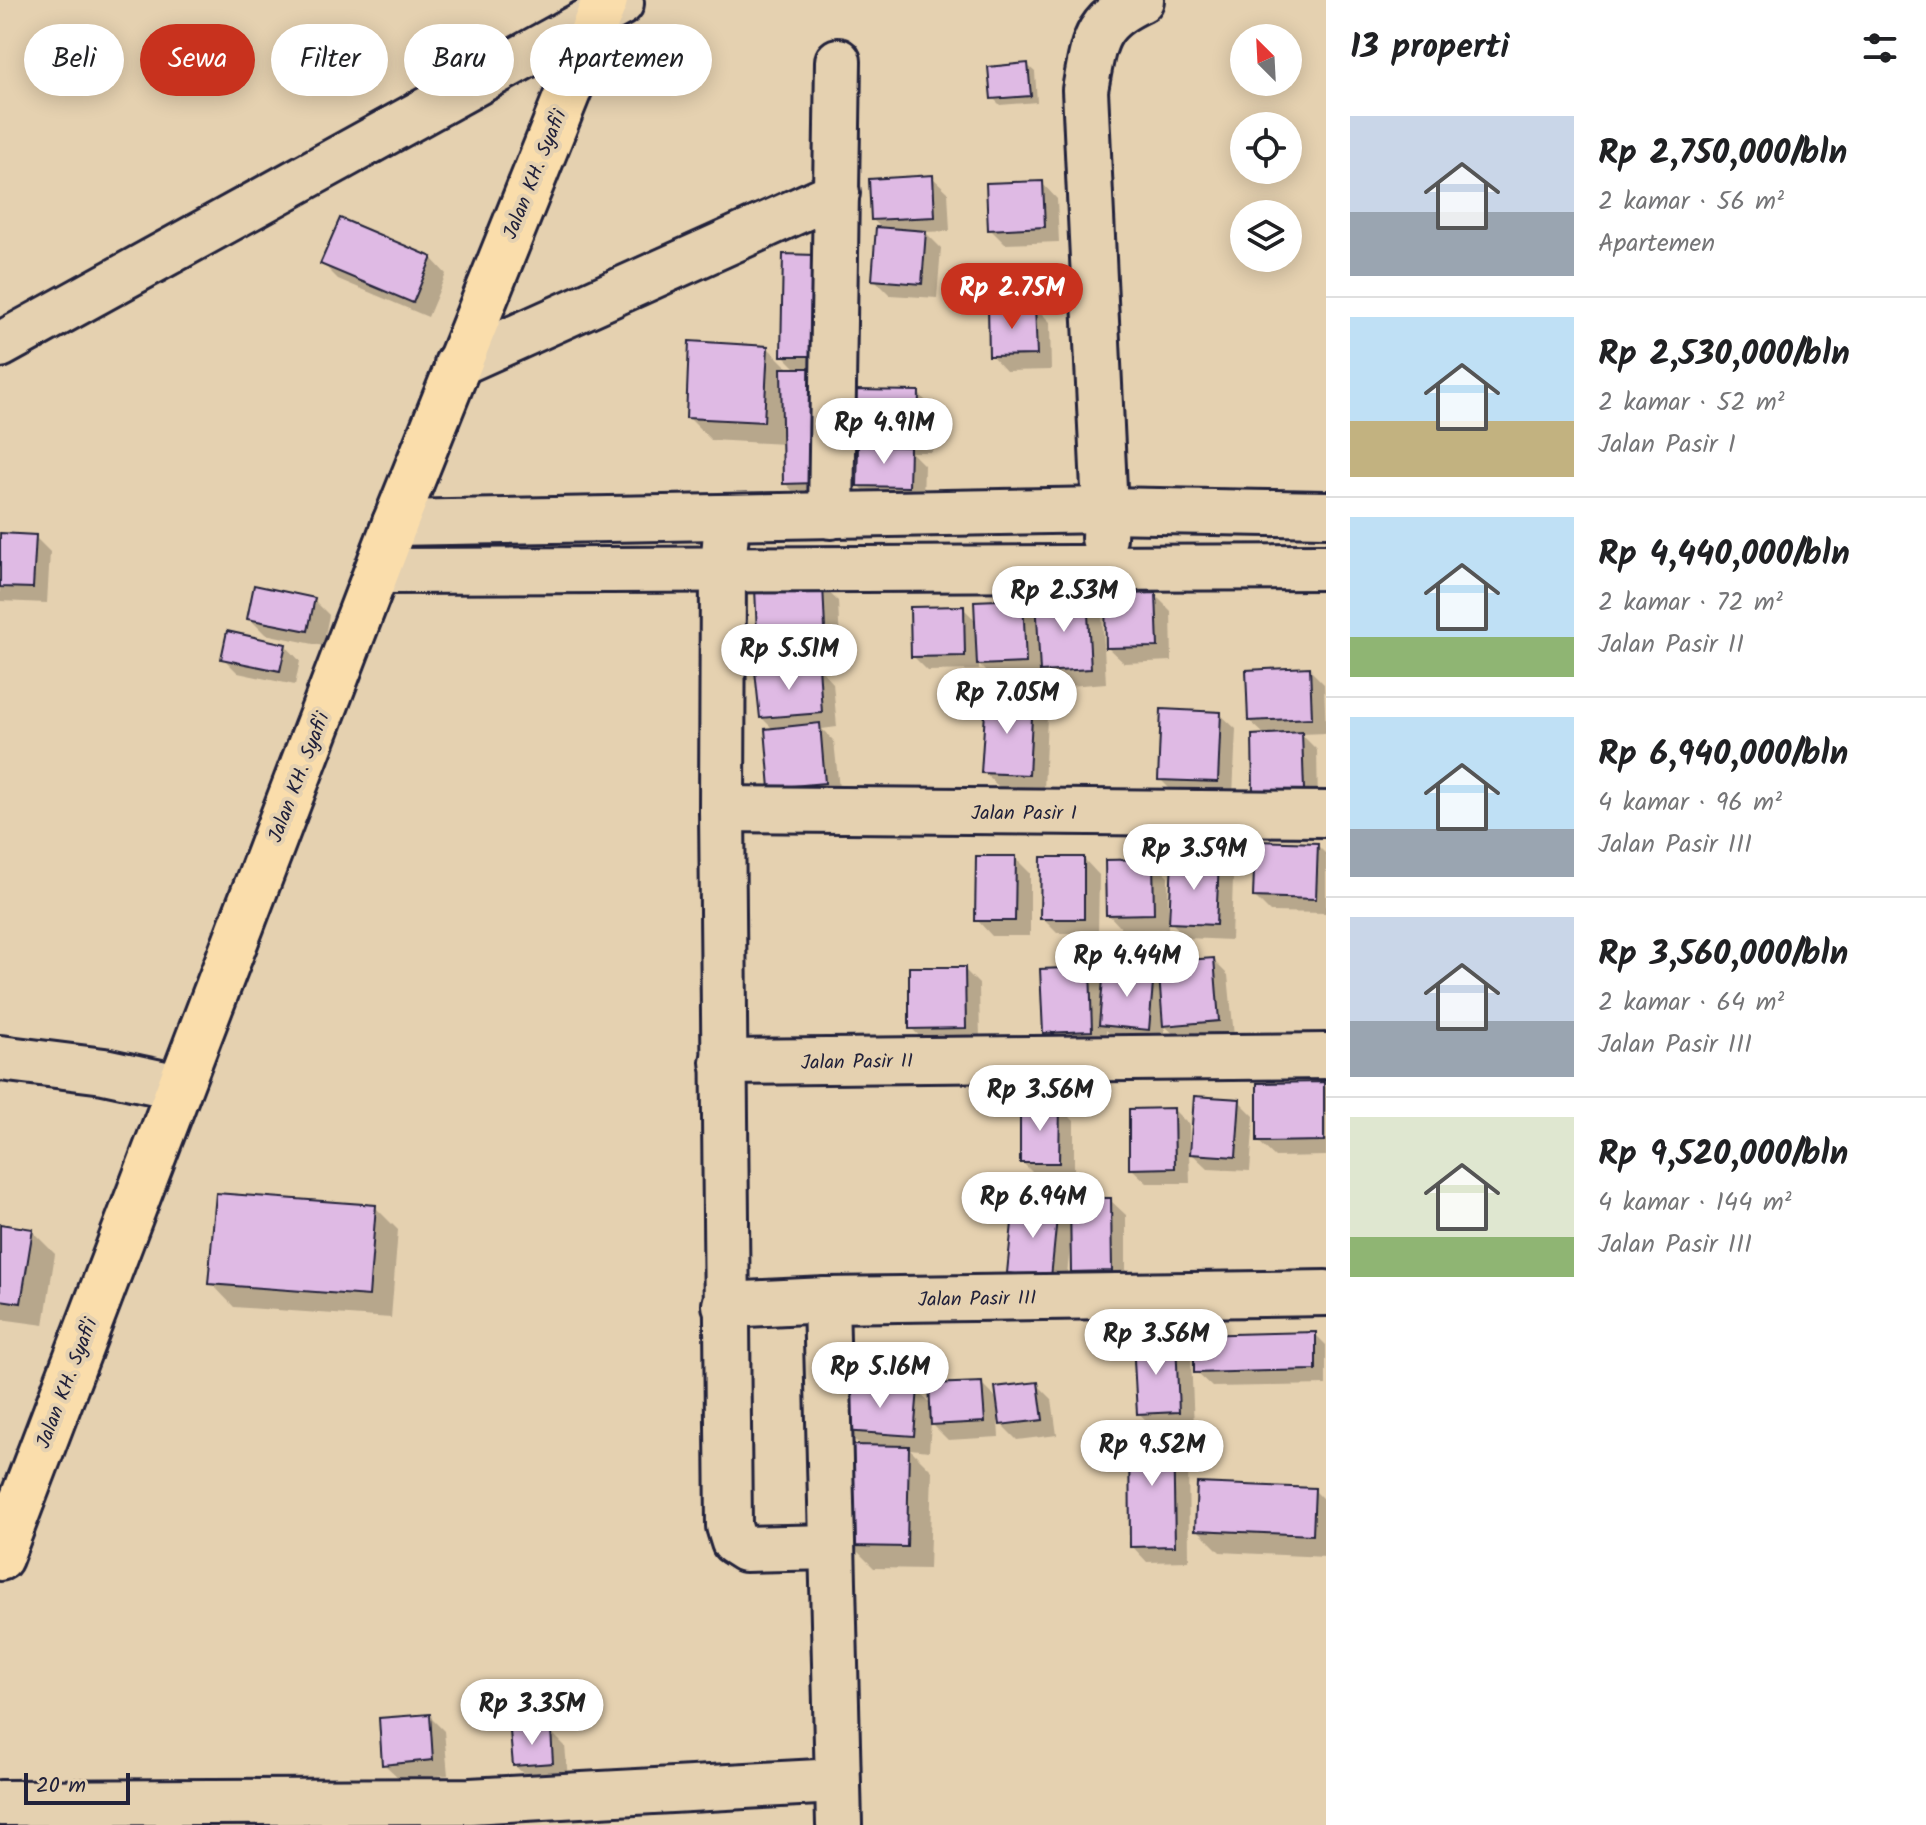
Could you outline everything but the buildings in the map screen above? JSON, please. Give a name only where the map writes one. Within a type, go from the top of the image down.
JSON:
[{"type":"main road","name":"Jalan KH. Syafi'i","points":[[0,1558],[8,1514],[179,1087],[457,364],[610,5]]},
{"type":"street","points":[[1103,569],[1105,510],[1085,90],[1096,38],[1118,11],[1141,0]]},
{"type":"street","points":[[0,345],[610,5]]},
{"type":"street","points":[[831,516],[838,61]]},
{"type":"street","points":[[457,364],[837,193]]},
{"type":"street","points":[[395,523],[1105,510],[1326,514]]},
{"type":"street","points":[[727,519],[723,569],[722,809],[729,1526],[734,1542],[745,1549],[832,1547]]},
{"type":"street","points":[[377,571],[1326,567]]},
{"type":"street","name":"Jalan Pasir I","points":[[722,809],[1326,814]]},
{"type":"street","name":"Jalan Pasir II","points":[[723,1062],[1326,1056]]},
{"type":"street","points":[[0,1058],[104,1071],[179,1087]]},
{"type":"street","name":"Jalan Pasir III","points":[[725,1305],[826,1300],[1326,1293]]},
{"type":"street","points":[[826,1300],[839,1825]]},
{"type":"street","points":[[0,1803],[169,1814],[468,1813],[837,1781]]}]
